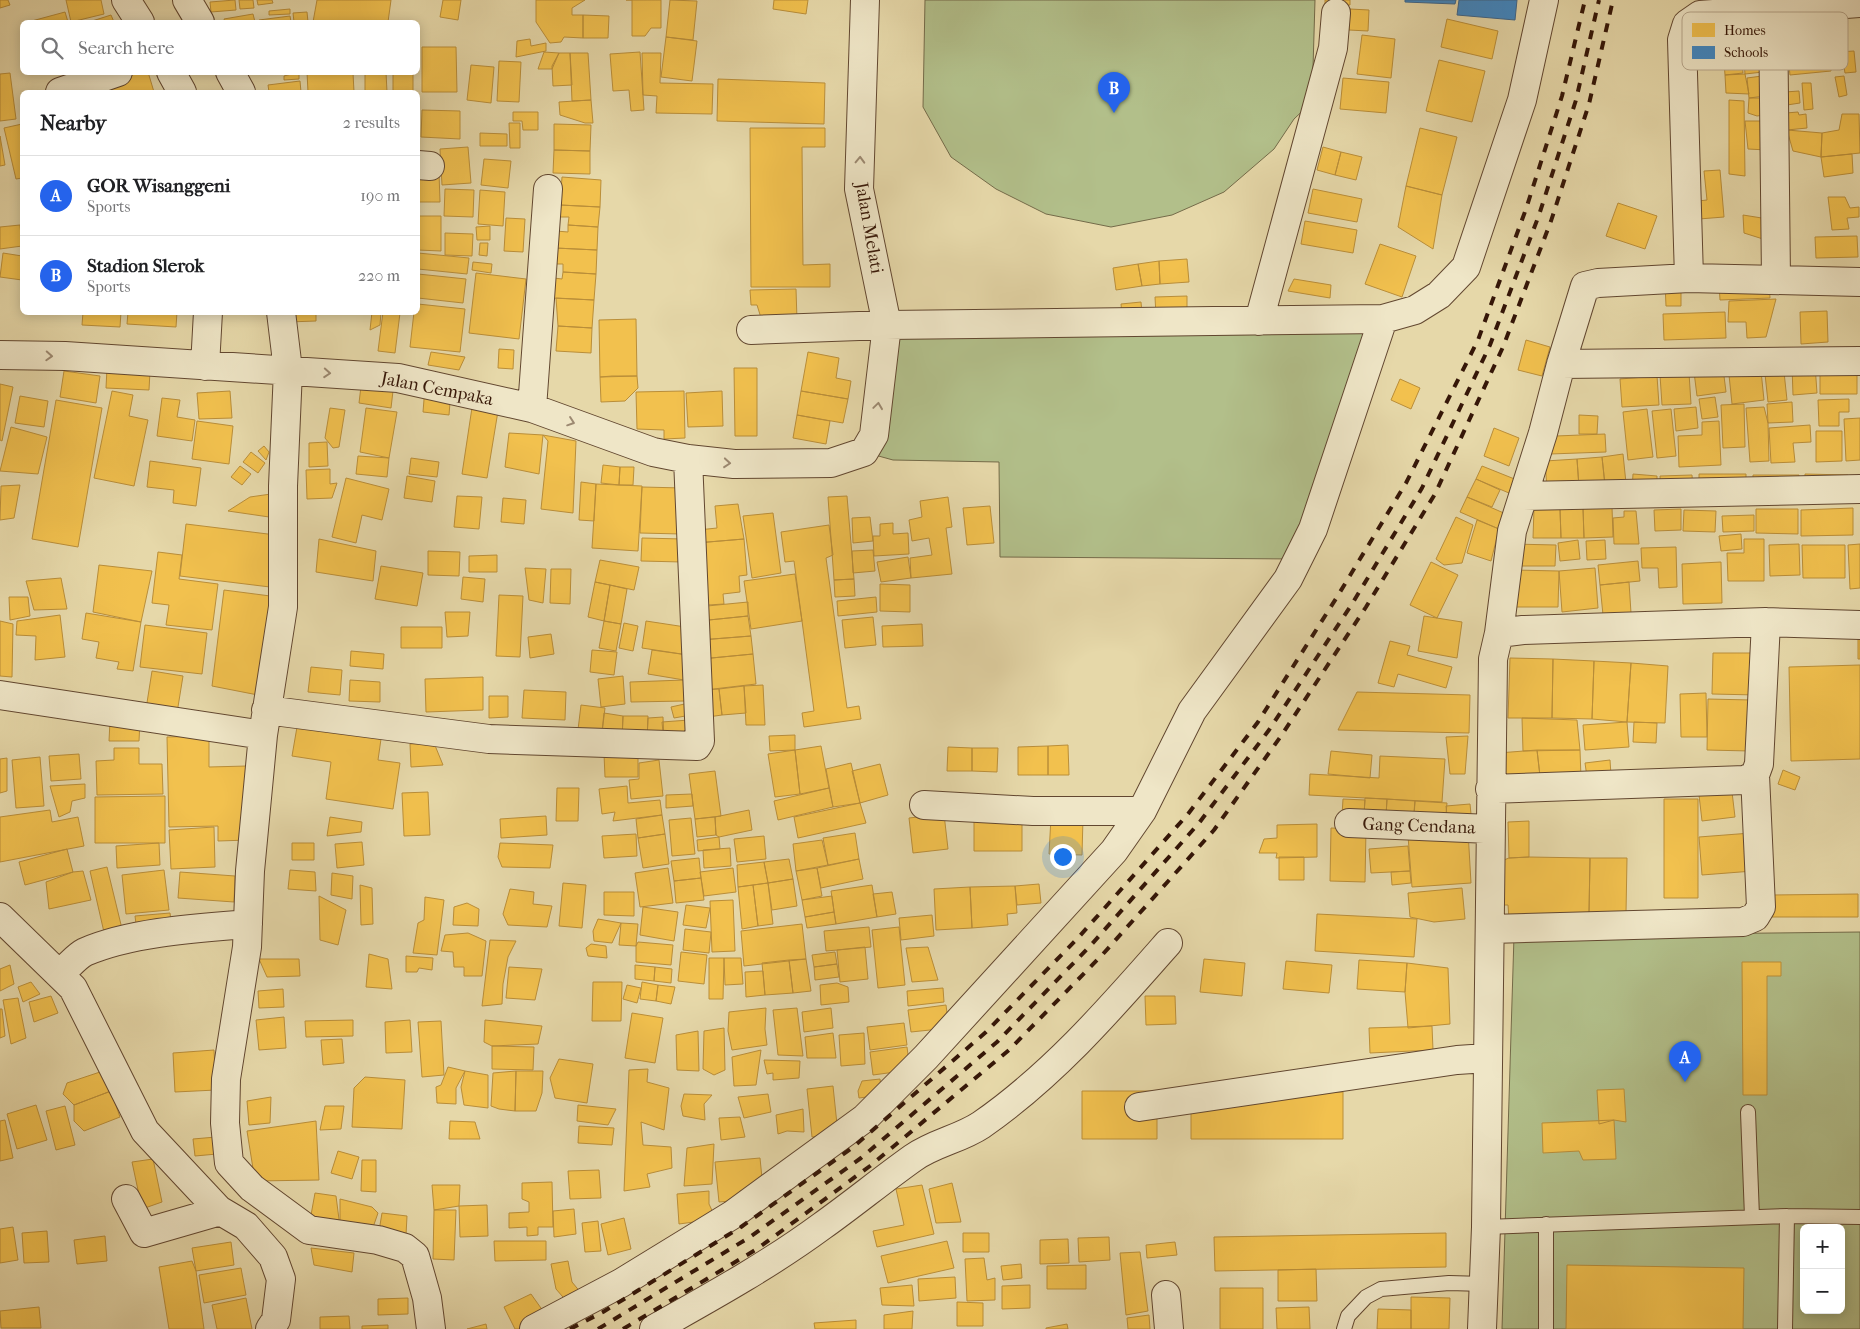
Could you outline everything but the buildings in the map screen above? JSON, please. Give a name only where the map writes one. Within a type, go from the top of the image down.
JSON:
[{"type":"street","points":[[126,0],[139,20]]},
{"type":"street","points":[[187,0],[199,20]]},
{"type":"street","name":"Jalan Melati","points":[[864,452],[874,435],[887,325],[859,189],[865,0]]},
{"type":"street","points":[[751,330],[887,325],[1383,319],[1415,310],[1439,295],[1466,267],[1522,100],[1544,0]]},
{"type":"street","points":[[1749,12],[1860,3]]},
{"type":"street","points":[[1258,321],[1330,58],[1336,12]]},
{"type":"street","points":[[1683,70],[1689,278]]},
{"type":"street","points":[[1774,70],[1776,280]]},
{"type":"street","points":[[66,90],[109,75]]},
{"type":"street","points":[[173,75],[181,90]]},
{"type":"street","points":[[232,75],[240,90]]},
{"type":"street","points":[[532,408],[548,189]]},
{"type":"street","points":[[1482,1329],[1486,1227],[1493,659],[1499,633],[1512,531],[1524,496],[1585,286],[1598,283],[1689,278],[1860,282]]},
{"type":"street","points":[[208,315],[217,366]]},
{"type":"street","points":[[270,1329],[276,1320],[280,1293],[281,1280],[278,1266],[265,1245],[256,1213],[252,1188],[230,1164],[225,1123],[226,1078],[240,997],[248,924],[250,871],[265,722],[283,608],[283,370],[281,315]]},
{"type":"street","points":[[534,1329],[621,1283],[732,1215],[865,1118],[926,1057],[1114,851],[1142,811],[1192,711],[1288,580],[1299,559],[1313,529],[1383,319]]},
{"type":"street","name":"Jalan Cempaka","points":[[0,354],[398,378],[532,408],[654,452],[688,460],[734,464],[831,464],[864,452]]},
{"type":"street","points":[[1561,364],[1860,361]]},
{"type":"street","points":[[0,695],[265,722],[489,739],[697,746],[700,741],[688,460]]},
{"type":"street","points":[[1524,496],[1860,489]]},
{"type":"street","points":[[1499,633],[1523,630],[1766,622],[1860,625]]},
{"type":"street","points":[[1490,928],[1743,922],[1755,917],[1761,907],[1755,775],[1759,764],[1766,622]]},
{"type":"street","points":[[1490,789],[1745,780],[1755,775]]},
{"type":"street","points":[[924,805],[1034,811],[1142,811]]},
{"type":"street","name":"Gang Cendana","points":[[1349,823],[1490,829]]},
{"type":"street","points":[[0,917],[61,973],[73,988],[145,1131],[220,1210]]},
{"type":"street","points":[[61,973],[83,953],[120,941],[190,929],[248,924]]},
{"type":"street","points":[[654,1329],[784,1252],[915,1156],[972,1131],[1005,1107],[1047,1072],[1097,1024],[1168,943]]},
{"type":"street","points":[[1139,1107],[1457,1060],[1487,1058]]},
{"type":"street","points":[[126,1200],[144,1233],[220,1210],[256,1213],[309,1230],[378,1240],[405,1248],[415,1256],[427,1298],[431,1329]]},
{"type":"street","points":[[1166,1295],[1168,1329]]},
{"type":"lane","points":[[1748,1112],[1752,1217]]},
{"type":"lane","points":[[1486,1227],[1787,1216],[1860,1217]]},
{"type":"lane","points":[[1785,1329],[1787,1216]]},
{"type":"lane","points":[[1546,1224],[1546,1329]]},
{"type":"lane","points":[[1344,1329],[1348,1316],[1366,1297],[1381,1289],[1449,1284],[1484,1284]]},
{"type":"green space","points":[[925,0],[1315,0],[1312,102],[1294,119],[1274,149],[1224,192],[1172,215],[1111,227],[1046,214],[996,189],[951,157],[923,107]]},
{"type":"green space","points":[[1383,319],[1299,559],[1000,557],[999,462],[893,460],[864,452],[887,325]]},
{"type":"green space","points":[[1860,932],[1860,1329],[1502,1329],[1514,936]]},
{"type":"railway","points":[[570,1329],[603,1312],[741,1227],[852,1148],[986,1032],[1078,938],[1188,814],[1258,722],[1337,597],[1406,483],[1478,340],[1526,209],[1562,96],[1585,0]]},
{"type":"railway","points":[[598,1329],[750,1237],[861,1158],[997,1042],[1091,945],[1199,823],[1269,730],[1352,604],[1422,488],[1490,345],[1539,215],[1576,100],[1599,0]]},
{"type":"railway","points":[[623,1329],[757,1249],[870,1166],[1009,1050],[1103,954],[1214,830],[1281,736],[1366,607],[1435,494],[1503,347],[1551,221],[1589,104],[1613,0]]},
{"type":"place","name":"Stadion Slerok","points":[[1114,113]]},
{"type":"place","name":"GOR Wisanggeni","points":[[1685,1082]]}]
